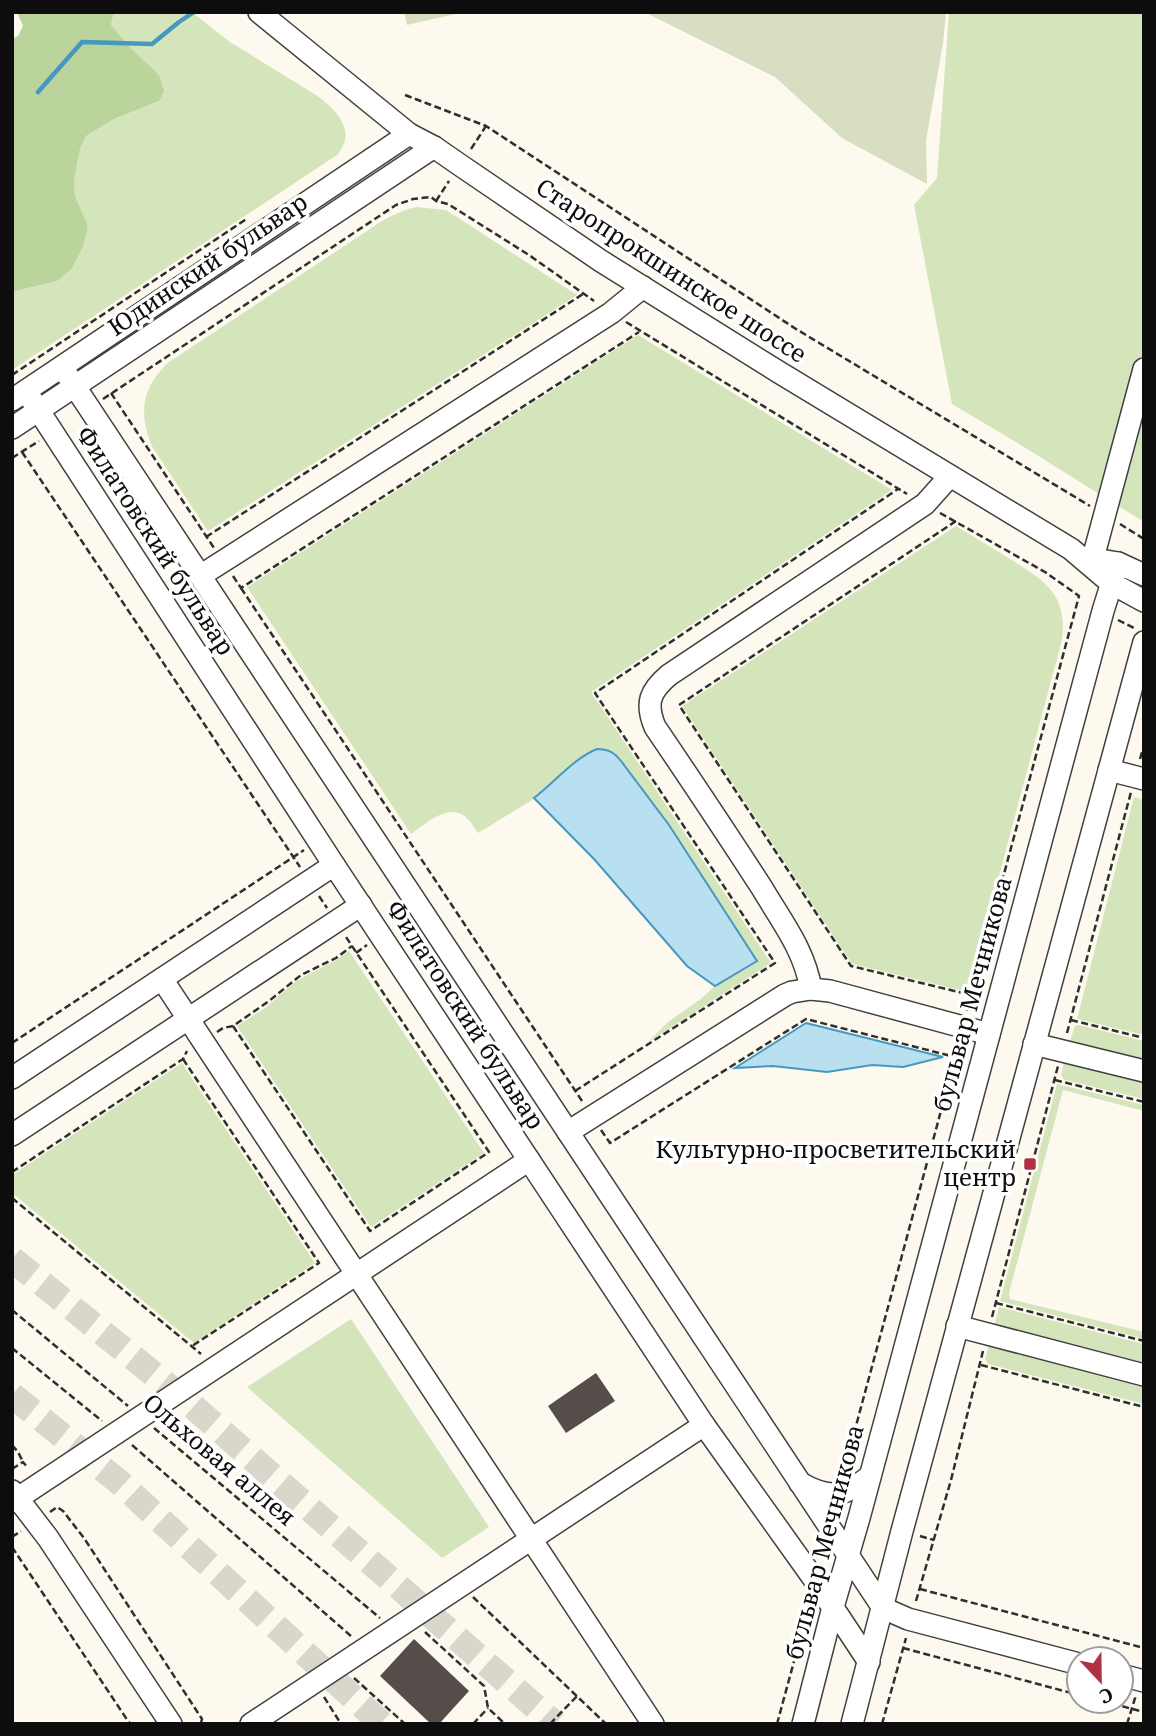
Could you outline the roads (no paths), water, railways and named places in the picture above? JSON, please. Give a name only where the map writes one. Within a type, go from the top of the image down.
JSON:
[{"type":"street","name":"Старопрокшинское шоссе","points":[[259,12],[409,134],[434,147],[601,261],[1071,549],[1093,558],[1118,563],[1144,575]]},
{"type":"street","name":"Юдинский бульвар","points":[[17,389],[62,367],[409,134]]},
{"type":"street","name":"Юдинский бульвар","points":[[12,428],[434,147]]},
{"type":"street","points":[[200,576],[611,313],[643,287]]},
{"type":"street","name":"Филатовский бульвар","points":[[62,367],[883,1608]]},
{"type":"street","points":[[1093,558],[1144,369]]},
{"type":"street","name":"Филатовский бульвар","points":[[17,389],[39,410],[318,841],[704,1425],[816,1582],[869,1662]]},
{"type":"street","points":[[811,989],[799,949],[655,727],[649,709],[650,699],[669,675],[925,504],[950,476]]},
{"type":"street","name":"Старопрокшинское шоссе","points":[[1071,549],[1111,583],[1144,601]]},
{"type":"street","name":"бульвар Мечникова","points":[[803,1724],[1118,563]]},
{"type":"street","points":[[852,1724],[957,1326],[1109,770],[1139,635]]},
{"type":"street","points":[[1109,770],[1140,778]]},
{"type":"street","points":[[12,1078],[334,865]]},
{"type":"street","points":[[12,1135],[361,905]]},
{"type":"street","points":[[162,979],[653,1724]]},
{"type":"street","points":[[568,1132],[785,995],[811,989],[830,991],[989,1034]]},
{"type":"street","points":[[1034,1044],[1144,1071]]},
{"type":"street","points":[[171,1724],[48,1538],[14,1497],[118,1433],[529,1160]]},
{"type":"street","points":[[957,1326],[1144,1374]]},
{"type":"street","points":[[251,1724],[704,1425]]},
{"type":"street","points":[[799,1482],[814,1491],[837,1495],[857,1486],[870,1476]]},
{"type":"street","points":[[883,1608],[908,1619],[1065,1660]]},
{"type":"water","points":[[597,749],[616,755],[621,761],[669,825],[757,961],[715,986],[687,966],[594,859],[534,798],[572,765]]},
{"type":"water","points":[[806,1023],[943,1057],[903,1067],[872,1065],[827,1072],[773,1066],[735,1068]]},
{"type":"waterway","points":[[38,92],[82,42],[152,44],[194,12]]},
{"type":"tunnel","points":[[12,1259],[189,1403],[555,1724]]},
{"type":"tunnel","points":[[12,1395],[119,1482],[382,1724]]},
{"type":"place","name":"Культурно-просветительский центр","points":[[1030,1164]]}]
